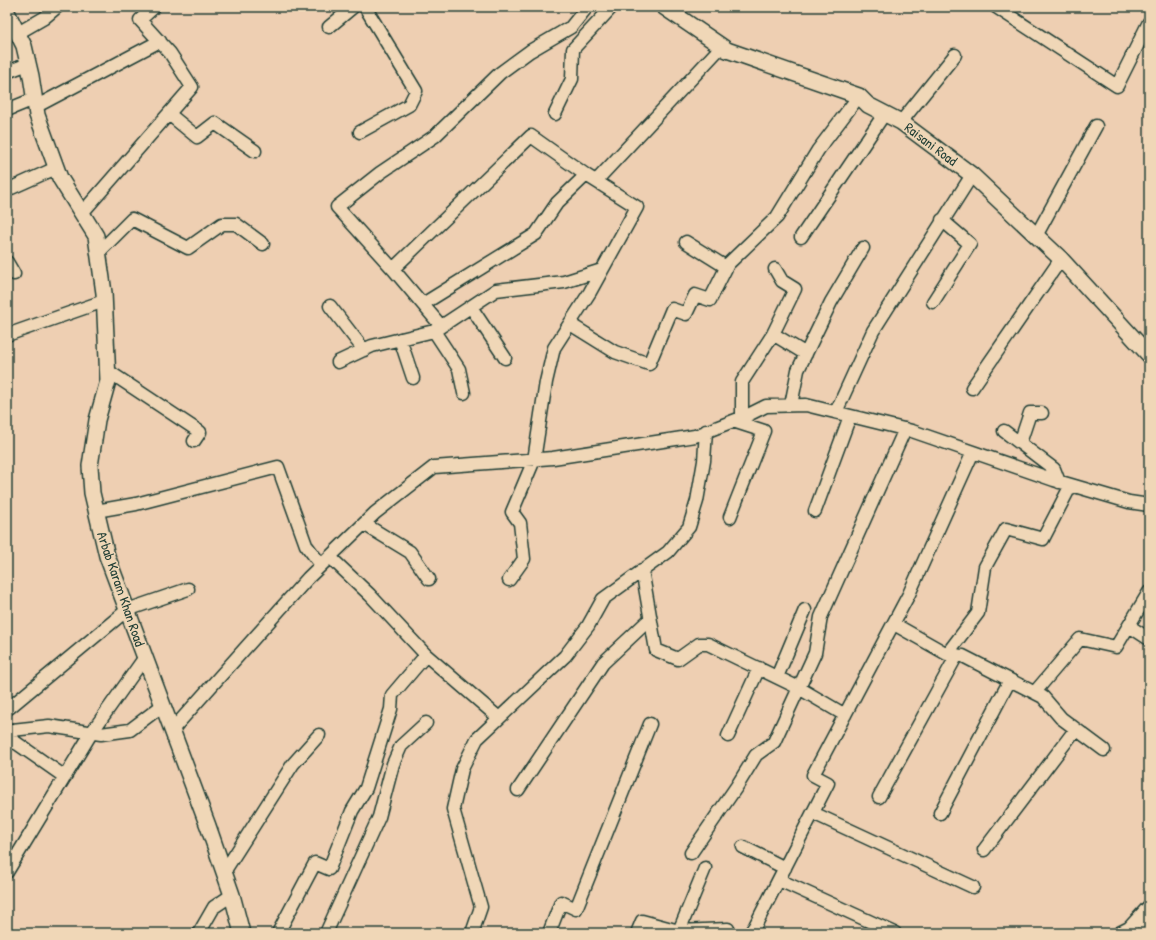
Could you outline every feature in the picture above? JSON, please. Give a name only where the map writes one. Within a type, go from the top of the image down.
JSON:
[{"type":"main road","name":"Raisani Road","points":[[664,7],[726,50],[859,96],[868,105],[902,122],[972,175],[1061,259],[1149,355]]},
{"type":"main road","name":"Arbab Karam Khan Road","points":[[7,12],[24,46],[35,103],[56,168],[60,178],[96,236],[104,301],[108,381],[97,420],[90,466],[92,493],[107,556],[224,872],[242,933]]},
{"type":"street","points":[[18,33],[44,18],[57,7]]},
{"type":"street","points":[[82,213],[192,88],[170,53],[140,20],[154,7]]},
{"type":"street","points":[[329,27],[353,7]]},
{"type":"street","points":[[360,132],[409,105],[416,91],[364,7]]},
{"type":"street","points":[[464,393],[459,369],[423,304],[337,207],[380,173],[435,136],[500,73],[530,51],[571,26],[587,7]]},
{"type":"street","points":[[555,114],[572,79],[573,50],[612,7]]},
{"type":"street","points":[[996,7],[1117,86],[1149,22]]},
{"type":"street","points":[[7,110],[35,103],[160,41]]},
{"type":"street","points":[[596,181],[721,47]]},
{"type":"street","points":[[902,122],[955,55]]},
{"type":"street","points":[[7,72],[28,64]]},
{"type":"street","points":[[570,324],[615,352],[649,364],[672,309],[686,314],[695,295],[710,300],[726,267],[777,217],[818,150],[859,96]]},
{"type":"street","points":[[801,237],[885,113]]},
{"type":"street","points":[[169,114],[197,137],[215,123],[255,151]]},
{"type":"street","points":[[1036,236],[1096,126]]},
{"type":"street","points":[[393,269],[531,136],[586,175],[637,207],[602,270],[554,348],[546,382],[534,460],[512,512],[520,523],[524,559],[509,580]]},
{"type":"street","points":[[7,190],[56,168]]},
{"type":"street","points":[[423,304],[536,234],[557,204],[586,175]]},
{"type":"street","points":[[836,412],[873,331],[942,220],[972,175]]},
{"type":"street","points":[[98,252],[132,219],[188,248],[222,224],[236,224],[263,244]]},
{"type":"street","points":[[933,302],[970,244],[942,220]]},
{"type":"street","points":[[686,242],[726,267]]},
{"type":"street","points":[[791,405],[798,370],[831,302],[864,248]]},
{"type":"street","points":[[972,388],[1061,259]]},
{"type":"street","points":[[7,262],[14,274]]},
{"type":"street","points":[[738,419],[742,382],[773,334],[795,289],[782,281],[775,269]]},
{"type":"street","points":[[338,362],[372,346],[437,329],[496,290],[564,282],[602,270]]},
{"type":"street","points":[[7,335],[104,301]]},
{"type":"street","points":[[330,306],[364,350]]},
{"type":"street","points":[[471,307],[505,358]]},
{"type":"street","points":[[773,334],[806,354]]},
{"type":"street","points":[[400,339],[413,378]]},
{"type":"street","points":[[108,371],[200,432],[194,441]]},
{"type":"street","points":[[172,730],[326,561],[375,513],[434,467],[534,460],[694,436],[738,419],[766,406],[806,405],[905,429],[1065,484],[1129,502],[1149,505]]},
{"type":"street","points":[[1020,443],[1030,413],[1042,413]]},
{"type":"street","points":[[815,511],[850,416]]},
{"type":"street","points":[[730,517],[764,431],[738,419]]},
{"type":"street","points":[[691,853],[756,756],[774,742],[815,653],[821,617],[905,429]]},
{"type":"street","points":[[472,933],[481,907],[453,809],[462,769],[477,739],[565,656],[588,626],[603,599],[668,552],[689,526],[697,501],[704,461],[706,431]]},
{"type":"street","points":[[1004,431],[1054,469],[1065,484]]},
{"type":"street","points":[[750,933],[755,926],[828,783],[813,775],[909,594],[973,452]]},
{"type":"street","points":[[96,511],[136,504],[278,467],[306,545],[370,595],[426,655],[498,718]]},
{"type":"street","points":[[879,797],[952,654],[978,614],[985,567],[1006,529],[1043,539],[1065,484]]},
{"type":"street","points":[[364,524],[410,552],[429,579]]},
{"type":"street","points":[[642,570],[656,650],[678,659],[699,644],[708,644],[778,677],[845,714]]},
{"type":"street","points":[[9,708],[127,610],[188,589]]},
{"type":"street","points":[[1035,692],[1080,639],[1116,647],[1149,592]]},
{"type":"street","points":[[778,677],[805,610]]},
{"type":"street","points":[[518,790],[603,663],[650,619]]},
{"type":"street","points":[[894,624],[952,654],[963,656],[1043,696],[1061,718],[1075,730],[1104,750]]},
{"type":"street","points":[[1129,626],[1149,639]]},
{"type":"street","points":[[278,933],[315,863],[329,869],[352,811],[366,788],[391,709],[392,696],[426,655]]},
{"type":"street","points":[[7,872],[92,732],[145,657]]},
{"type":"street","points":[[728,736],[759,668]]},
{"type":"street","points":[[940,813],[1010,680]]},
{"type":"street","points":[[7,734],[12,730],[49,726],[101,734],[130,730],[162,705]]},
{"type":"street","points":[[326,933],[379,817],[393,764],[401,746],[426,723]]},
{"type":"street","points":[[549,933],[561,902],[576,909],[650,724]]},
{"type":"street","points":[[984,850],[1075,730]]},
{"type":"street","points":[[224,872],[293,764],[319,735]]},
{"type":"street","points":[[7,743],[15,742],[65,777]]},
{"type":"street","points":[[813,813],[973,887]]},
{"type":"street","points":[[743,847],[785,868]]},
{"type":"street","points":[[679,930],[705,868]]},
{"type":"street","points":[[778,880],[893,933]]},
{"type":"street","points":[[199,933],[214,907],[232,895]]},
{"type":"street","points":[[1118,933],[1129,928],[1149,906]]},
{"type":"street","points":[[1137,920],[1149,927]]},
{"type":"street","points":[[637,933],[642,921],[679,930],[710,932],[728,929]]}]
